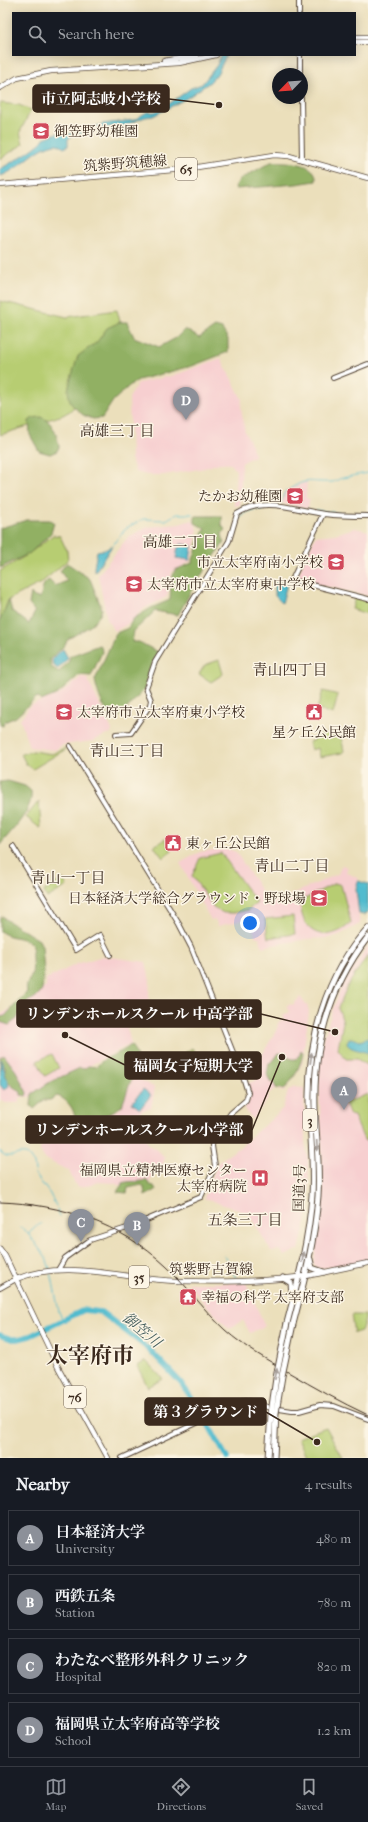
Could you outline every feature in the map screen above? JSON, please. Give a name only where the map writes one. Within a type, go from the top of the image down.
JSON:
[{"type":"highway","name":"国道3号","points":[[290,1323],[292,1303],[310,1221],[312,1194],[309,1091],[310,1067],[316,1032],[323,1008],[335,978],[353,948],[368,928]]},
{"type":"highway","name":"国道3号","points":[[274,1458],[276,1378],[290,1323],[305,1276],[310,1254],[318,1195],[314,1091],[318,1051],[328,1009],[335,990],[352,960],[368,937]]},
{"type":"highway","points":[[310,1254],[310,1263],[312,1268],[324,1272]]},
{"type":"highway","points":[[283,1278],[292,1284],[292,1303]]},
{"type":"highway","name":"国道3号","points":[[268,1458],[274,1413]]},
{"type":"main road","points":[[356,37],[368,37]]},
{"type":"main road","points":[[356,42],[368,42]]},
{"type":"main road","points":[[147,64],[191,56]]},
{"type":"main road","points":[[0,88],[17,78],[51,71],[179,63],[212,56]]},
{"type":"main road","name":"筑紫野筑穂線","points":[[0,185],[178,170],[265,155],[289,156],[368,178]]},
{"type":"main road","points":[[0,1249],[6,1256],[16,1279]]},
{"type":"main road","name":"筑紫野古賀線","points":[[16,1279],[30,1274],[50,1270],[88,1271],[178,1281],[283,1278],[305,1276],[368,1263]]},
{"type":"main road","name":"76","points":[[16,1279],[58,1367],[108,1458]]},
{"type":"street","points":[[299,0],[299,12]]},
{"type":"street","points":[[300,56],[300,68]]},
{"type":"street","points":[[301,104],[302,160]]},
{"type":"street","points":[[333,378],[368,364]]},
{"type":"street","points":[[116,734],[131,733],[150,707],[151,700],[146,688],[155,662],[229,541],[236,514],[253,507],[280,505],[323,514],[368,516]]},
{"type":"street","points":[[323,514],[292,580],[368,599]]},
{"type":"street","points":[[58,1270],[65,1258],[90,1240],[130,1226],[201,1197],[215,1166],[212,1146],[214,1135],[231,1112],[245,1102],[248,1094],[244,1080],[191,947],[179,924],[70,746]]},
{"type":"street","points":[[12,846],[76,950],[100,935],[110,955]]},
{"type":"street","points":[[0,1288],[16,1279]]},
{"type":"street","points":[[122,1458],[242,1400],[248,1400],[266,1407],[292,1411],[299,1411],[320,1405],[334,1406],[368,1419]]},
{"type":"shaded area","points":[[221,358],[242,399],[241,408],[245,432],[252,445],[254,456],[242,463],[240,505],[234,506],[236,470],[231,464],[219,463],[205,468],[164,475],[147,475],[135,472],[131,458],[129,398],[138,383],[175,375]]},
{"type":"shaded area","name":"たかお幼稚園","points":[[307,482],[306,498],[310,499],[307,509],[282,503],[285,493],[298,485]]},
{"type":"shaded area","name":"太宰府市立太宰府東中学校","points":[[192,520],[198,529],[191,561],[172,572],[167,597],[145,608],[126,625],[115,631],[113,630],[107,619],[98,575],[128,537],[147,527],[179,524]]},
{"type":"shaded area","points":[[355,528],[368,531],[368,596],[296,580],[315,536],[335,534]]},
{"type":"shaded area","name":"太宰府市立太宰府東小学校","points":[[81,677],[87,678],[112,730],[111,733],[93,741],[62,745],[55,750],[29,747],[20,719],[31,705],[59,695]]},
{"type":"shaded area","name":"日本経済大学総合グラウンド・野球場","points":[[226,848],[236,852],[265,897],[270,900],[279,900],[338,874],[342,865],[348,867],[346,872],[359,879],[355,888],[360,924],[339,935],[329,938],[307,939],[262,947],[260,938],[255,936],[251,921],[244,920],[218,926],[215,919],[211,920],[180,863],[200,852]]},
{"type":"shaded area","points":[[368,945],[368,1261],[318,1269],[313,1264],[318,1237],[323,1190],[318,1058],[332,1011],[343,983]]},
{"type":"shaded area","points":[[103,956],[146,962],[150,981],[148,1005],[137,1016],[128,1022],[127,1027],[131,1044],[29,1097],[19,1098],[19,1103],[5,1103],[0,1099],[0,1015],[46,987],[46,979],[77,964]]},
{"type":"shaded area","points":[[300,997],[307,1005],[309,1011],[302,1064],[284,1092],[275,1089],[268,1094],[268,1099],[252,1120],[244,1107],[249,1101],[250,1091],[247,1084],[256,1080],[251,1068],[261,1064],[262,1055],[277,1029],[278,1023],[282,1020],[285,1021],[283,1015],[290,1012],[287,1006],[291,1004],[293,1005]]},
{"type":"shaded area","points":[[134,1076],[155,1088],[151,1108],[141,1111],[138,1118],[147,1135],[144,1137],[150,1146],[156,1148],[165,1158],[162,1166],[158,1166],[148,1185],[117,1185],[115,1183],[94,1182],[92,1185],[79,1187],[74,1182],[69,1171],[45,1159],[40,1151],[41,1146],[57,1134],[91,1123],[120,1109]]},
{"type":"shaded area","name":"福岡県立精神医療センター 太宰府病院","points":[[294,1087],[304,1088],[305,1143],[308,1161],[309,1194],[307,1217],[299,1250],[285,1256],[280,1250],[271,1251],[249,1214],[204,1198],[218,1162],[240,1147],[272,1119],[283,1108],[288,1091]]},
{"type":"shaded area","points":[[188,1283],[246,1283],[265,1326],[250,1333],[243,1320],[229,1329],[205,1304]]},
{"type":"green space","points":[[0,103],[19,105],[31,110],[20,132],[23,144],[0,159]]},
{"type":"green space","points":[[271,162],[284,162],[307,166],[315,175],[316,181],[236,189],[235,187],[239,180]]},
{"type":"green space","points":[[0,301],[67,317],[117,310],[128,352],[70,411],[63,415],[0,435]]},
{"type":"green space","points":[[120,322],[127,322],[134,337],[159,347],[176,338],[185,329],[199,338],[215,327],[222,329],[228,339],[228,352],[192,366],[138,380],[113,401],[102,418],[93,419],[83,415],[72,405],[68,390],[71,378],[78,356],[97,342],[107,328]]},
{"type":"green space","points":[[40,417],[48,421],[54,429],[57,438],[59,447],[57,451],[50,454],[39,451],[30,435],[29,421],[33,418]]},
{"type":"green space","points":[[195,516],[222,516],[222,526],[225,529],[222,534],[224,543],[195,584],[178,615],[155,611],[134,631],[132,642],[139,642],[158,652],[149,671],[144,690],[119,717],[114,720],[107,712],[102,702],[95,680],[116,633],[128,628],[133,619],[151,608],[170,600],[171,582],[175,570],[192,563],[201,535],[206,529],[195,523]]},
{"type":"green space","points":[[27,520],[50,520],[54,523],[51,533],[30,553],[0,568],[0,528]]},
{"type":"green space","points":[[53,535],[60,536],[67,551],[68,560],[41,583],[8,600],[0,623],[0,571],[27,555]]},
{"type":"green space","points":[[67,563],[90,579],[102,609],[100,615],[90,626],[68,639],[64,646],[50,659],[51,667],[59,672],[69,661],[70,656],[99,645],[101,646],[102,652],[91,676],[79,675],[58,694],[41,701],[37,697],[16,717],[4,722],[3,726],[0,725],[0,620],[9,600],[12,611],[29,624],[35,612],[29,604],[31,593],[34,597],[40,598],[43,585],[49,580],[55,586],[67,581],[60,571]]},
{"type":"green space","points":[[355,598],[368,601],[367,614],[352,609]]},
{"type":"green space","points":[[219,660],[223,674],[211,682],[199,674],[205,665]]},
{"type":"green space","points":[[323,691],[338,695],[333,714],[317,709]]},
{"type":"green space","points":[[338,730],[340,731],[344,751],[342,753],[320,757],[318,748],[311,750],[309,742],[318,736]]},
{"type":"green space","points":[[65,748],[66,749],[33,769],[26,764],[21,754],[33,751],[52,754]]},
{"type":"green space","points":[[8,781],[25,786],[31,791],[31,798],[21,820],[0,845],[0,782]]},
{"type":"green space","points":[[39,801],[41,827],[40,828],[26,817]]},
{"type":"green space","points":[[165,839],[172,851],[163,858],[154,846]]},
{"type":"green space","points":[[221,853],[257,903],[248,910],[234,913],[224,913],[215,909],[192,876],[200,858]]},
{"type":"green space","points":[[63,879],[67,886],[47,898],[44,891]]},
{"type":"green space","points":[[335,883],[341,885],[351,923],[342,930],[333,933],[316,933],[305,921],[301,901]]},
{"type":"green space","points":[[3,916],[5,919],[39,940],[42,946],[44,971],[42,990],[36,997],[25,1003],[17,1019],[9,1025],[0,1022],[0,1017],[5,1016],[27,992],[27,984],[32,970],[33,947],[31,943],[23,939],[9,936],[0,931],[0,918]]},
{"type":"green space","points":[[293,916],[295,934],[268,938],[265,919]]},
{"type":"green space","points":[[368,955],[368,1066],[357,1059],[346,1059],[338,1049],[343,1022],[338,1008],[348,985]]},
{"type":"green space","points":[[131,1045],[138,1064],[136,1071],[132,1072],[134,1077],[131,1080],[122,1106],[89,1125],[66,1133],[66,1126],[74,1125],[75,1116],[71,1107],[65,1100],[57,1096],[50,1100],[44,1100],[34,1109],[31,1106],[32,1094],[50,1082],[80,1068],[84,1069],[88,1066],[96,1067],[104,1060]]},
{"type":"green space","points":[[192,1048],[197,1055],[198,1052],[200,1054],[202,1072],[233,1061],[234,1063],[199,1076],[197,1066],[194,1068],[185,1053]]},
{"type":"green space","points":[[301,1051],[303,1052],[301,1062],[291,1081],[284,1090],[276,1088],[274,1083],[270,1082],[267,1074],[269,1064],[279,1053],[294,1059],[299,1056]]},
{"type":"green space","points":[[52,1054],[59,1068],[45,1076],[37,1061]]},
{"type":"green space","points":[[4,1055],[16,1071],[27,1093],[26,1096],[21,1095],[21,1092],[8,1082],[5,1076],[5,1066],[0,1062],[0,1058]]},
{"type":"green space","points":[[368,1094],[368,1142],[364,1140],[354,1116],[350,1115],[345,1103]]},
{"type":"green space","points":[[146,1180],[150,1185],[154,1186],[156,1190],[145,1196],[144,1187],[142,1185],[128,1188],[127,1193],[117,1192],[123,1183]]},
{"type":"green space","points":[[351,1315],[365,1315],[365,1320],[361,1331],[354,1333]]},
{"type":"green space","points":[[146,1361],[163,1379],[148,1387],[137,1366]]},
{"type":"green space","points":[[326,1427],[343,1458],[307,1458],[298,1438]]},
{"type":"water","points":[[221,56],[226,56],[217,74],[210,82],[187,98],[153,116],[145,117],[126,125],[94,129],[86,133],[74,134],[68,139],[68,146],[64,148],[57,144],[42,149],[14,169],[0,176],[0,169],[37,146],[44,138],[62,131],[69,134],[103,124],[134,120],[147,112],[154,112],[162,109],[191,88],[202,84],[217,65]]},
{"type":"water","points":[[181,544],[192,546],[190,560],[176,558],[178,547],[181,547]]},
{"type":"water","points":[[112,545],[95,572],[94,568],[97,551],[107,549]]},
{"type":"water","points":[[275,582],[287,584],[282,603],[275,596]]},
{"type":"water","points":[[63,649],[68,658],[58,669],[53,665],[52,659]]},
{"type":"water","points":[[358,881],[368,884],[368,912],[364,915],[359,914],[356,889]]},
{"type":"water","points":[[351,1038],[360,1041],[368,1038],[368,1054],[349,1046],[347,1044],[348,1040]]},
{"type":"water","points":[[1,1059],[9,1086],[4,1090],[0,1085]]},
{"type":"water","points":[[143,1089],[151,1095],[140,1109],[132,1103]]},
{"type":"waterway","points":[[281,503],[284,493],[303,482],[333,482],[342,478],[368,473]]},
{"type":"waterway","points":[[238,517],[252,510],[263,509]]},
{"type":"waterway","points":[[316,510],[345,514]]},
{"type":"waterway","points":[[113,545],[126,528],[143,519],[166,520],[176,514],[192,514]]},
{"type":"waterway","points":[[0,1151],[6,1156],[21,1154],[28,1155],[34,1163],[35,1171]]},
{"type":"waterway","points":[[35,1174],[50,1194],[56,1206]]},
{"type":"waterway","points":[[57,1209],[60,1216]]},
{"type":"waterway","points":[[41,1224],[37,1225],[28,1233],[46,1258],[50,1269]]},
{"type":"waterway","points":[[21,1227],[28,1233]]},
{"type":"waterway","points":[[224,1256],[236,1278]]},
{"type":"waterway","points":[[51,1272],[59,1312],[63,1320]]},
{"type":"waterway","name":"御笠川","points":[[0,1335],[12,1339],[18,1339],[30,1336],[84,1310],[101,1312],[150,1350],[181,1383],[200,1410],[227,1458]]},
{"type":"railway","points":[[0,1202],[45,1207],[67,1212],[109,1227],[129,1238],[166,1266],[217,1322],[240,1342],[337,1400],[368,1415]]},
{"type":"place","name":"市立阿志岐小学校","points":[[219,105]]},
{"type":"place","name":"御笠野幼稚園","points":[[41,131]]},
{"type":"place","name":"福岡県立太宰府高等学校","points":[[186,420]]},
{"type":"place","name":"たかお幼稚園","points":[[295,496]]},
{"type":"place","name":"市立太宰府南小学校","points":[[336,562]]},
{"type":"place","name":"太宰府市立太宰府東中学校","points":[[134,584]]},
{"type":"place","name":"太宰府市立太宰府東小学校","points":[[64,712]]},
{"type":"place","name":"星ケ丘公民館","points":[[314,712]]},
{"type":"place","name":"東ヶ丘公民館","points":[[173,843]]},
{"type":"place","name":"日本経済大学総合グラウンド・野球場","points":[[319,898]]},
{"type":"place","name":"リンデンホールスクール 中高学部","points":[[335,1032]]},
{"type":"place","name":"福岡女子短期大学","points":[[65,1035]]},
{"type":"place","name":"リンデンホールスクール小学部","points":[[282,1057]]},
{"type":"place","name":"日本経済大学","points":[[344,1110]]},
{"type":"place","name":"福岡県立精神医療センター 太宰府病院","points":[[260,1178]]},
{"type":"place","name":"わたなべ整形外科クリニック","points":[[81,1242]]},
{"type":"place","name":"西鉄五条","points":[[137,1245]]},
{"type":"place","name":"幸福の科学 太宰府支部","points":[[188,1297]]},
{"type":"place","name":"第３グラウンド","points":[[317,1442]]},
{"type":"district","name":"高雄三丁目","points":[[117,431]]},
{"type":"district","name":"高雄二丁目","points":[[180,542]]},
{"type":"district","name":"青山四丁目","points":[[290,670]]},
{"type":"district","name":"青山三丁目","points":[[127,751]]},
{"type":"district","name":"青山二丁目","points":[[292,866]]},
{"type":"district","name":"青山一丁目","points":[[68,878]]},
{"type":"district","name":"五条三丁目","points":[[245,1220]]},
{"type":"district","name":"太宰府市","points":[[90,1355]]}]
